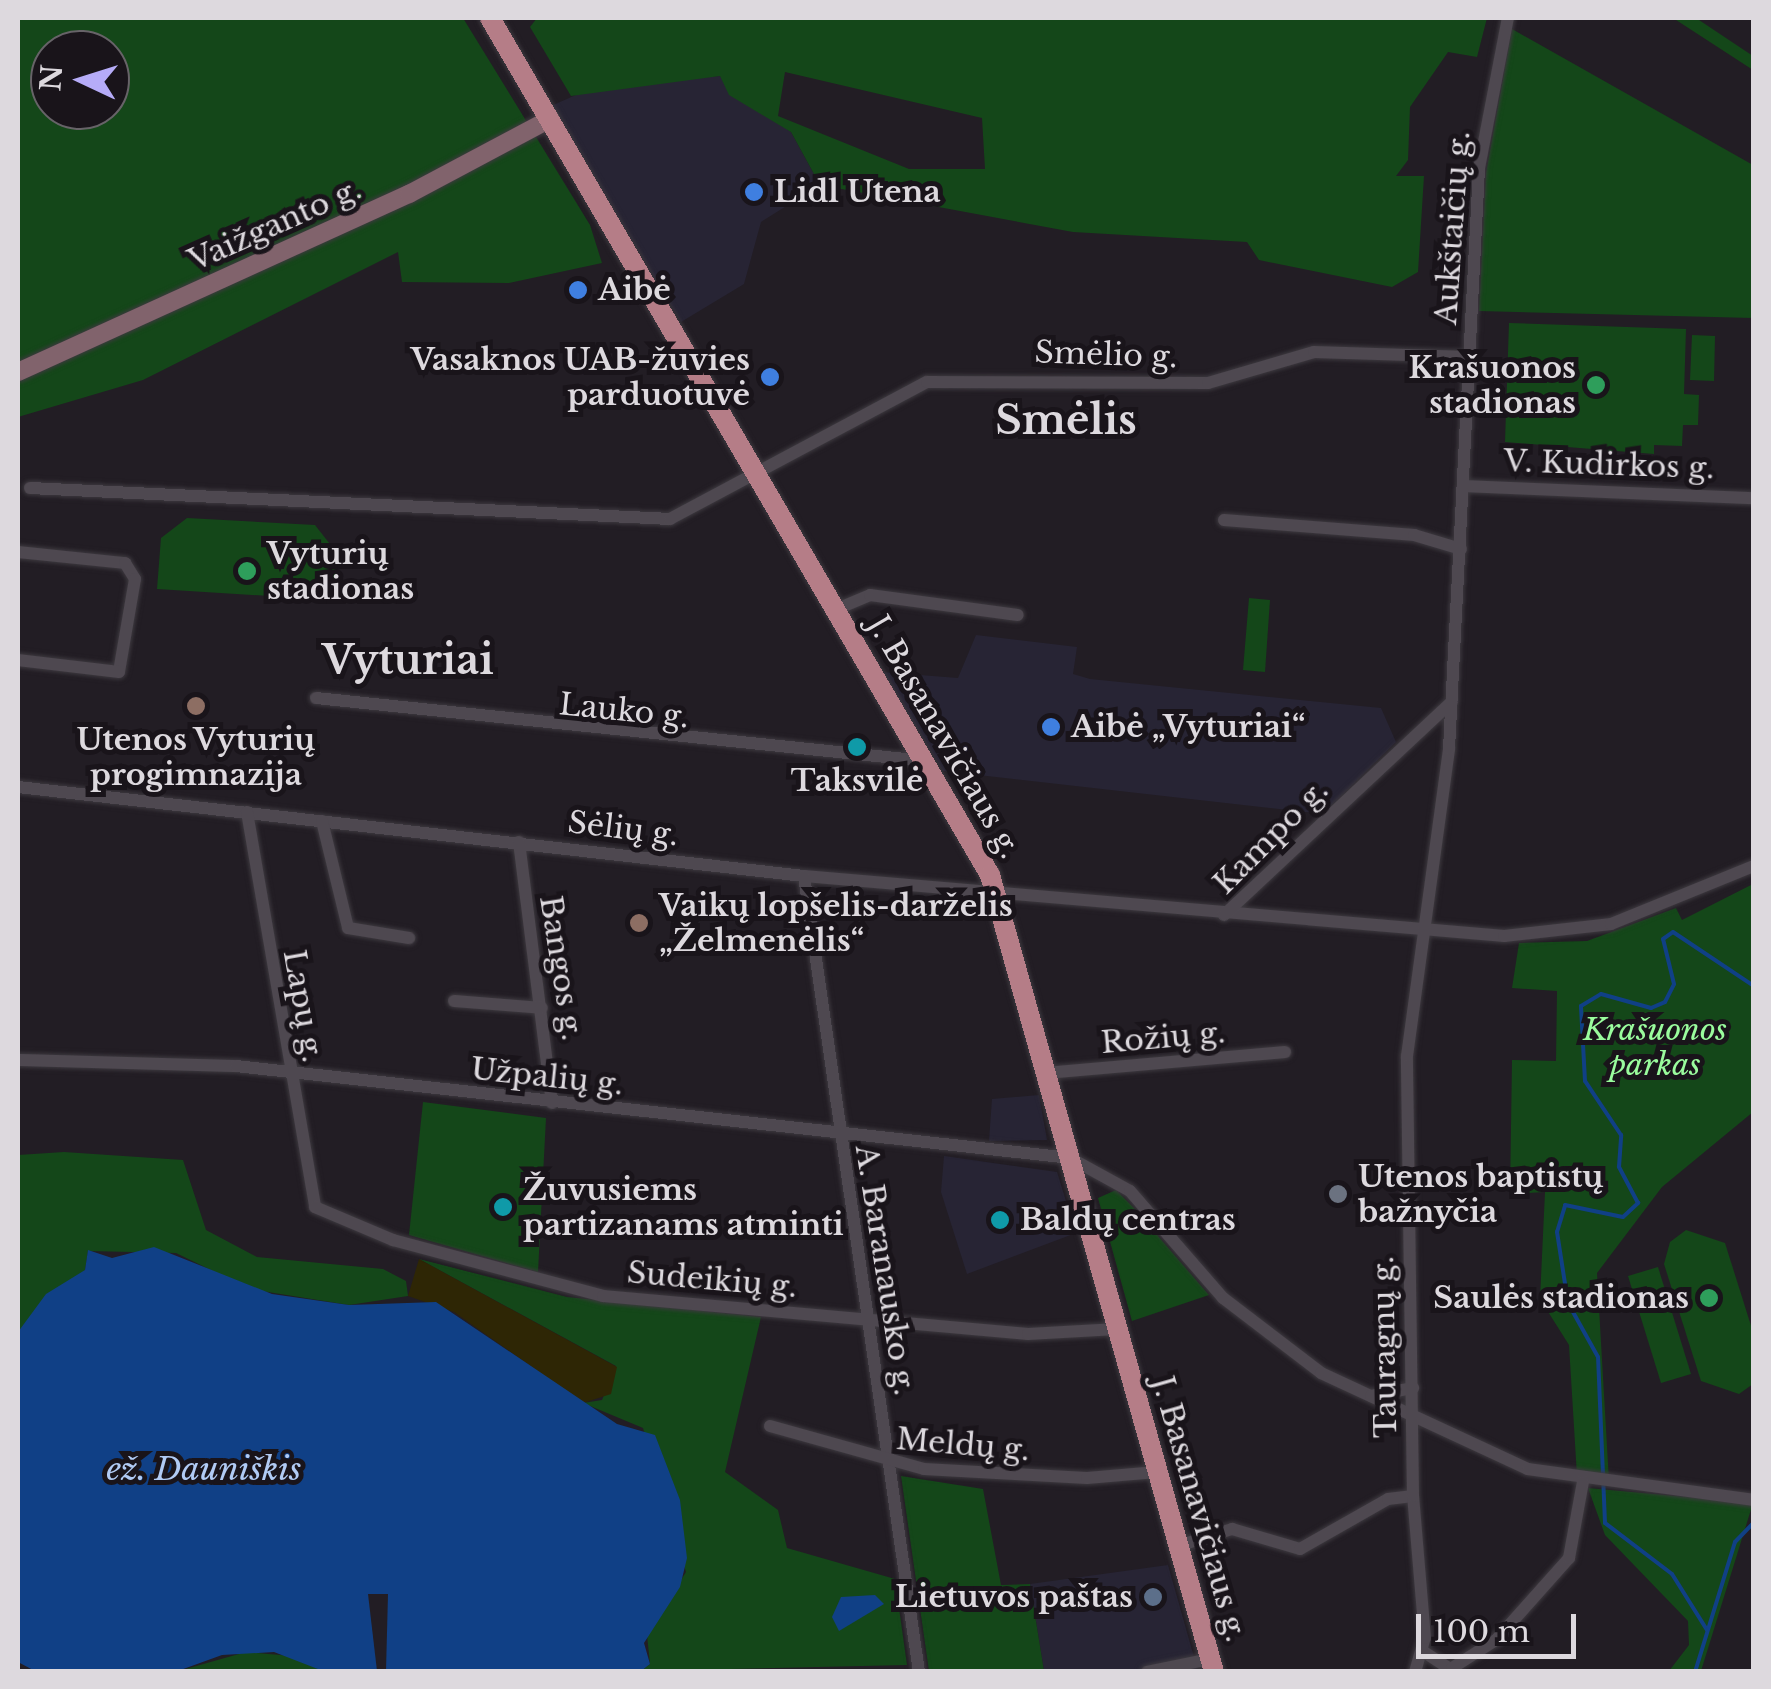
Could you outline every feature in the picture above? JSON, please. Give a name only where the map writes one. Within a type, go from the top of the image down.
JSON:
[{"type":"main road","name":"J. Basanavičiaus g.","points":[[490,18],[927,762],[997,895],[1212,1666]]},
{"type":"main road","name":"Vaižganto g.","points":[[18,372],[550,119]]},
{"type":"street","name":"Aukštaičių g.","points":[[1453,684],[1481,152],[1508,18]]},
{"type":"street","name":"Smėlio g.","points":[[30,488],[670,519],[927,382],[1208,382],[1314,352],[1470,356]]},
{"type":"street","name":"V. Kudirkos g.","points":[[1463,486],[1754,498]]},
{"type":"street","points":[[1224,520],[1414,535],[1460,549]]},
{"type":"street","points":[[18,552],[126,563],[134,579],[119,672],[18,660]]},
{"type":"street","points":[[837,609],[870,595],[1018,615]]},
{"type":"street","name":"Tauragnų g.","points":[[1424,1652],[1413,1496],[1406,1086],[1453,684]]},
{"type":"street","name":"Lauko g.","points":[[316,698],[927,762]]},
{"type":"street","name":"Kampo g.","points":[[1224,914],[1452,702]]},
{"type":"street","name":"Sėlių g.","points":[[18,787],[804,876],[1224,914]]},
{"type":"street","name":"Lapų g.","points":[[247,812],[315,1207]]},
{"type":"street","points":[[322,820],[348,928],[409,938]]},
{"type":"street","name":"Bangos g.","points":[[519,842],[552,1102]]},
{"type":"street","name":"Kampo g.","points":[[1224,914],[1526,936],[1592,929],[1754,866]]},
{"type":"street","name":"A. Baranausko g.","points":[[804,876],[920,1672]]},
{"type":"street","points":[[454,1002],[542,1008]]},
{"type":"street","name":"Rožių g.","points":[[1046,1073],[1285,1052]]},
{"type":"street","name":"Užpalių g.","points":[[18,1060],[289,1072],[1070,1158]]},
{"type":"street","points":[[1070,1158],[1130,1191],[1241,1314],[1370,1396],[1528,1469],[1587,1483],[1754,1500]]},
{"type":"street","name":"Sudeikių g.","points":[[315,1207],[393,1240],[582,1292],[1028,1334],[1117,1329]]},
{"type":"street","points":[[1370,1396],[1413,1388]]},
{"type":"street","name":"Meldų g.","points":[[770,1426],[888,1465],[998,1476],[1157,1472]]},
{"type":"street","points":[[1415,1672],[1424,1652],[1454,1670],[1496,1640],[1569,1558],[1587,1483]]},
{"type":"street","points":[[1178,1546],[1232,1529],[1300,1549],[1388,1499],[1413,1496]]},
{"type":"street","points":[[1147,1672],[1212,1666]]},
{"type":"shaded area","points":[[720,76],[791,132],[820,185],[761,222],[744,284],[681,322],[551,106],[594,87]]},
{"type":"shaded area","points":[[976,635],[1077,647],[1073,674],[1090,679],[1381,708],[1396,742],[1323,814],[943,771],[882,672],[958,678]]},
{"type":"shaded area","points":[[1039,1095],[1047,1140],[989,1141],[992,1099]]},
{"type":"shaded area","points":[[944,1156],[1057,1172],[1076,1233],[967,1274],[941,1192]]},
{"type":"shaded area","points":[[1168,1565],[1198,1671],[1044,1671],[1030,1584]]},
{"type":"green space","points":[[18,18],[463,18],[590,225],[602,263],[509,283],[402,282],[398,252],[143,380],[18,417]]},
{"type":"green space","points":[[537,18],[1487,18],[1477,57],[1448,52],[1410,107],[1408,160],[1396,176],[1424,176],[1418,272],[1392,287],[1259,260],[1247,242],[1073,232],[820,185],[791,132],[729,95],[720,76],[571,96],[530,27]],"holes":[[[785,72],[982,118],[985,169],[909,169],[778,116]]]},
{"type":"green space","points":[[1673,18],[1696,18],[1753,56],[1753,70]]},
{"type":"green space","points":[[1512,29],[1753,165],[1753,318],[1479,311],[1486,173]]},
{"type":"green space","name":"Krašuonos stadionas","points":[[1509,323],[1686,329],[1684,394],[1699,395],[1698,425],[1683,425],[1682,446],[1654,445],[1654,454],[1505,442]]},
{"type":"green space","points":[[1692,335],[1715,336],[1714,381],[1690,380]]},
{"type":"green space","name":"Vyturių stadionas","points":[[187,518],[315,525],[337,553],[334,600],[157,589],[161,538]]},
{"type":"green space","points":[[1249,598],[1270,600],[1265,672],[1243,670]]},
{"type":"green space","name":"Krašuonos parkas","points":[[1753,884],[1753,1112],[1662,1187],[1597,1273],[1609,1481],[1577,1476],[1569,1345],[1540,1299],[1545,1192],[1510,1194],[1512,1060],[1556,1061],[1557,991],[1512,988],[1519,943],[1587,941],[1676,908],[1682,920]]},
{"type":"green space","points":[[423,1102],[546,1118],[538,1272],[409,1235]]},
{"type":"green space","points":[[64,1152],[183,1160],[206,1230],[257,1257],[383,1269],[406,1281],[408,1296],[349,1305],[250,1289],[176,1253],[88,1251],[85,1270],[18,1332],[18,1155]]},
{"type":"green space","points":[[1116,1190],[1209,1295],[1132,1321],[1098,1198]]},
{"type":"green space","name":"Saulės stadionas","points":[[1686,1230],[1725,1243],[1753,1332],[1753,1384],[1739,1394],[1701,1381],[1664,1264],[1670,1242]]},
{"type":"green space","points":[[419,1259],[567,1297],[761,1317],[725,1472],[778,1510],[787,1548],[895,1579],[907,1665],[641,1671],[650,1664],[647,1635],[686,1572],[643,1428],[583,1403],[602,1400],[616,1366]]},
{"type":"green space","points":[[1658,1267],[1691,1374],[1661,1383],[1628,1276]]},
{"type":"green space","points":[[901,1476],[983,1489],[1001,1585],[1030,1584],[1044,1671],[929,1671]]},
{"type":"green space","points":[[1588,1488],[1753,1503],[1701,1671],[1669,1671],[1689,1645],[1688,1621],[1605,1535]]},
{"type":"green space","points":[[246,1652],[292,1656],[323,1671],[175,1672]]},
{"type":"sand","points":[[419,1259],[617,1367],[611,1394],[583,1403],[454,1312],[408,1296]]},
{"type":"water","name":"ež. Dauniškis","points":[[154,1247],[272,1294],[349,1305],[436,1302],[617,1424],[655,1435],[680,1500],[687,1558],[680,1587],[644,1643],[650,1664],[641,1671],[323,1671],[274,1652],[222,1655],[175,1672],[35,1671],[18,1662],[18,1332],[46,1294],[85,1270],[88,1250],[112,1258]]},
{"type":"water","points":[[875,1595],[884,1604],[839,1631],[832,1617],[841,1597]]},
{"type":"pier","points":[[368,1594],[388,1594],[386,1671],[377,1671]]},
{"type":"waterway","points":[[1707,1630],[1672,1574],[1605,1523],[1598,1357],[1568,1303],[1557,1232],[1565,1205],[1623,1217],[1638,1203],[1619,1167],[1621,1135],[1585,1081],[1581,1006],[1601,994],[1651,1008],[1665,1002],[1674,984],[1663,939],[1673,932],[1754,986]]},
{"type":"waterway","points":[[1695,1672],[1735,1542],[1754,1522]]},
{"type":"place","name":"Lidl Utena","points":[[754,192]]},
{"type":"place","name":"Aibė","points":[[578,290]]},
{"type":"place","name":"Vasaknos UAB-žuvies parduotuvė","points":[[770,377]]},
{"type":"place","name":"Krašuonos stadionas","points":[[1596,385]]},
{"type":"place","name":"Vyturių stadionas","points":[[247,571]]},
{"type":"place","name":"Utenos Vyturių progimnazija","points":[[196,706]]},
{"type":"place","name":"Aibė „Vyturiai“","points":[[1051,727]]},
{"type":"place","name":"Taksvilė","points":[[857,747]]},
{"type":"place","name":"Vaikų lopšelis-darželis „Želmenėlis“","points":[[639,923]]},
{"type":"place","name":"Utenos baptistų bažnyčia","points":[[1338,1194]]},
{"type":"place","name":"Žuvusiems partizanams atminti","points":[[503,1207]]},
{"type":"place","name":"Baldų centras","points":[[1000,1220]]},
{"type":"place","name":"Saulės stadionas","points":[[1709,1298]]},
{"type":"place","name":"Lietuvos paštas","points":[[1153,1597]]},
{"type":"district","name":"Smėlis","points":[[1066,420]]},
{"type":"district","name":"Vyturiai","points":[[408,660]]}]
